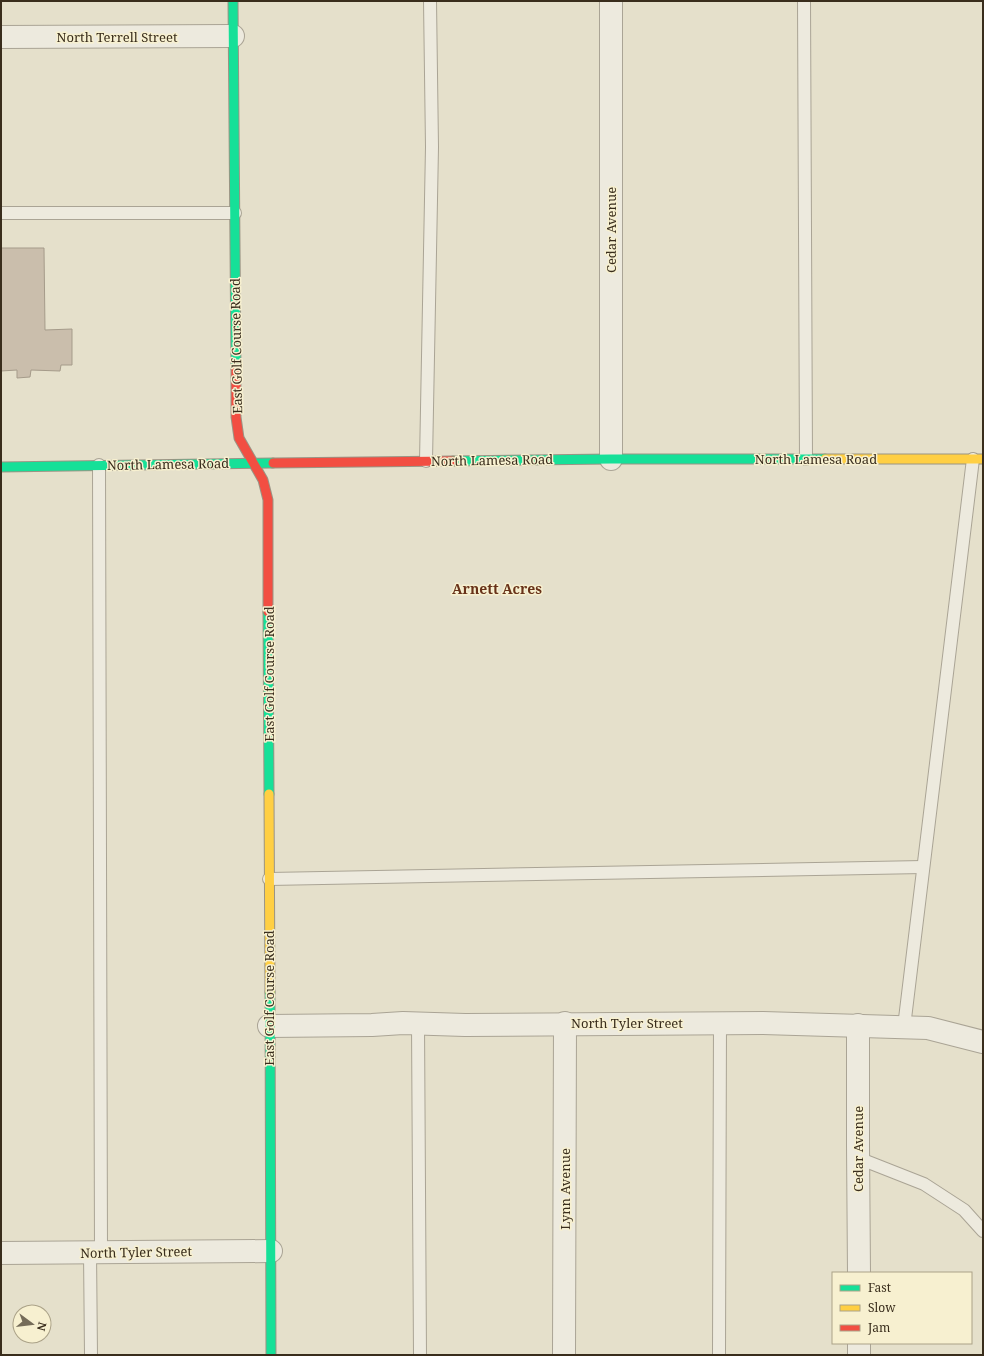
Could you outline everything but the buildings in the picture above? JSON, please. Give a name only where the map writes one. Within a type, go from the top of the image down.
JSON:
[{"type":"street","name":"East Golf Course Road","points":[[233,1],[236,417],[240,438],[263,480],[268,500],[271,1355]]},
{"type":"street","name":"Cedar Avenue","points":[[611,1],[612,459]]},
{"type":"street","name":"North Terrell Street","points":[[1,37],[233,36]]},
{"type":"street","name":"North Lamesa Road","points":[[1,467],[612,459],[978,459]]},
{"type":"street","name":"North Tyler Street","points":[[269,1026],[565,1023],[635,1024],[667,1022],[700,1024],[720,1022],[858,1025],[928,1028],[983,1042]]},
{"type":"street","name":"Lynn Avenue","points":[[564,1355],[565,1023]]},
{"type":"street","name":"Cedar Avenue","points":[[858,1025],[859,1272]]},
{"type":"street","name":"North Tyler Street","points":[[1,1253],[271,1251]]},
{"type":"street","points":[[859,1344],[859,1355]]},
{"type":"lane","points":[[426,461],[432,147],[430,1]]},
{"type":"lane","points":[[804,1],[806,459]]},
{"type":"lane","points":[[1,213],[235,213]]},
{"type":"lane","points":[[904,1027],[923,867],[978,459]]},
{"type":"lane","points":[[91,1355],[96,1252],[99,465]]},
{"type":"lane","points":[[269,879],[923,867]]},
{"type":"lane","points":[[719,1355],[720,1022]]},
{"type":"lane","points":[[418,1024],[420,1355]]},
{"type":"lane","points":[[858,1158],[924,1184],[964,1210],[983,1231]]},
{"type":"traffic: fast","points":[[233,1],[236,368]]},
{"type":"traffic: fast","points":[[453,461],[825,459]]},
{"type":"traffic: fast","points":[[1,467],[273,463]]},
{"type":"traffic: fast","points":[[268,612],[269,794]]},
{"type":"traffic: fast","points":[[270,992],[271,1355]]},
{"type":"traffic: slow","points":[[825,459],[983,459]]},
{"type":"traffic: slow","points":[[269,794],[270,992]]},
{"type":"traffic: jam","points":[[236,368],[236,417],[239,438],[263,480],[268,500],[268,612]]},
{"type":"traffic: jam","points":[[273,463],[453,461]]},
{"type":"district","name":"Arnett Acres","points":[[497,589]]}]
